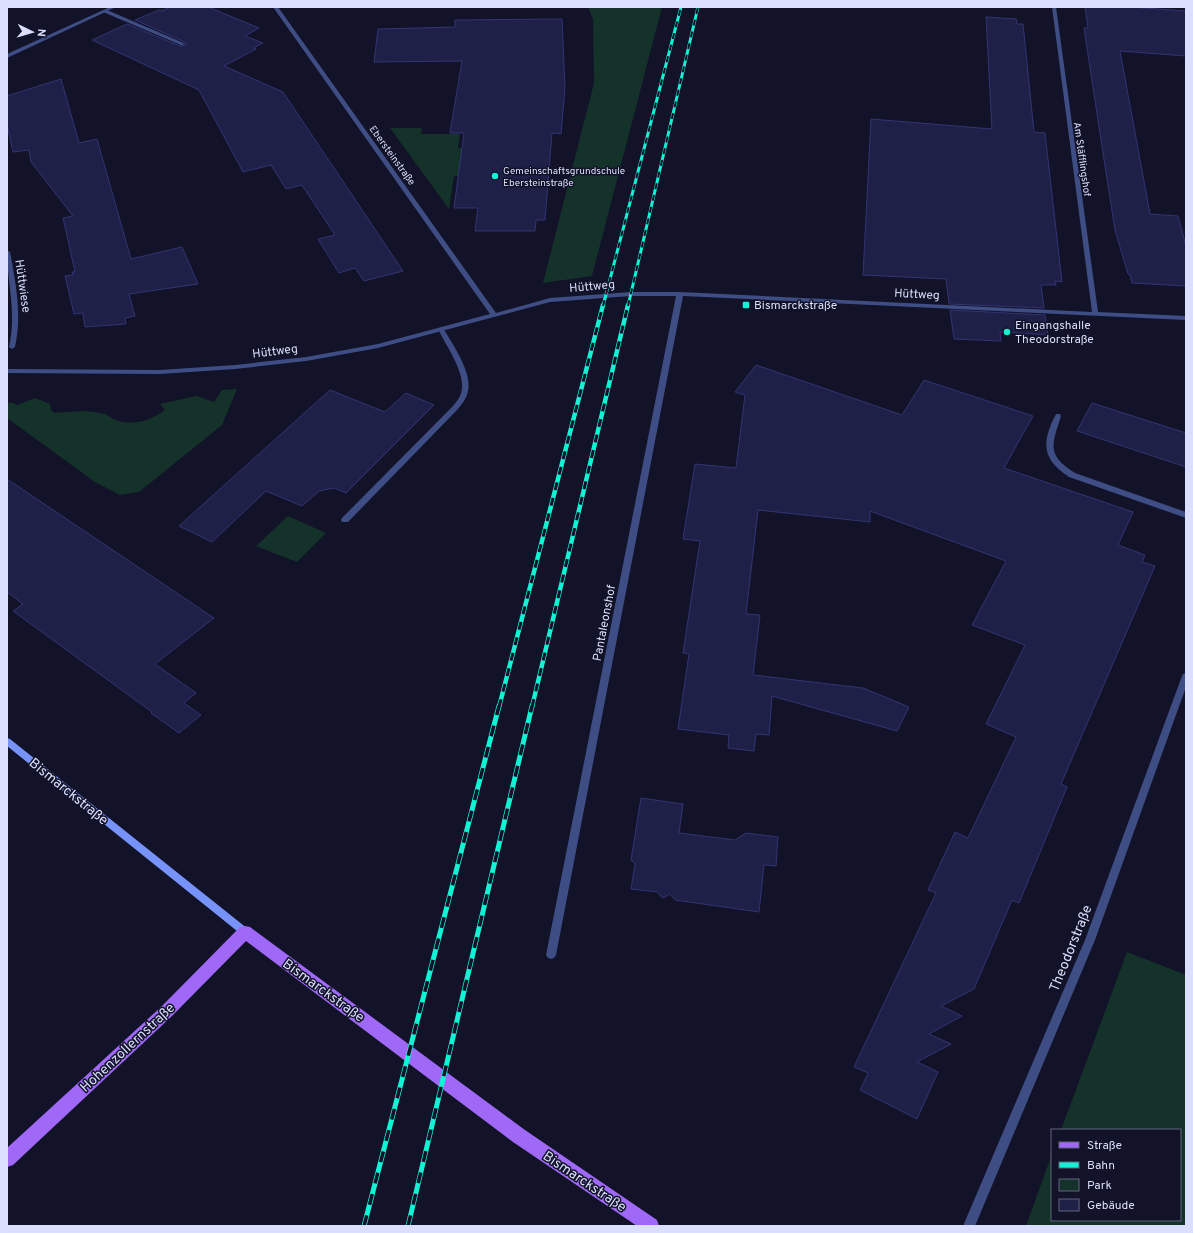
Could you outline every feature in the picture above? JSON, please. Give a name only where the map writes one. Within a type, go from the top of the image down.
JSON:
[{"type":"main road","name":"Bismarckstraße","points":[[7,741],[245,932],[519,1136],[651,1226]]},
{"type":"main road","name":"Hohenzollernstraße","points":[[7,1159],[167,1011],[245,932]]},
{"type":"street","points":[[7,56],[114,7]]},
{"type":"street","name":"Ebersteinstraße","points":[[275,7],[494,315]]},
{"type":"street","name":"Am Stäfflingshof","points":[[1054,7],[1095,313]]},
{"type":"street","points":[[105,11],[183,44]]},
{"type":"street","name":"Hüttwiese","points":[[7,252],[16,299],[16,332],[12,347]]},
{"type":"street","name":"Hüttweg","points":[[7,371],[160,372],[235,367],[320,356],[378,346],[550,300],[631,294],[680,294],[1186,318]]},
{"type":"street","name":"Pantaleonshof","points":[[551,955],[680,294]]},
{"type":"street","points":[[345,520],[455,408],[462,399],[465,392],[464,375],[442,330]]},
{"type":"street","points":[[1058,416],[1050,439],[1049,449],[1052,460],[1060,468],[1072,475],[1186,515]]},
{"type":"street","name":"Theodorstraße","points":[[969,1226],[1090,940],[1186,676]]},
{"type":"green space","points":[[588,7],[662,7],[592,276],[543,283],[594,83],[593,19]]},
{"type":"green space","points":[[390,128],[422,128],[421,134],[460,134],[458,148],[469,149],[464,176],[454,176],[449,209]]},
{"type":"green space","points":[[237,389],[222,425],[139,492],[120,495],[95,482],[7,418],[7,404],[11,402],[17,405],[35,398],[50,404],[51,410],[54,413],[79,411],[98,412],[115,420],[129,423],[148,420],[154,417],[165,410],[160,404],[196,396],[214,402],[222,390]]},
{"type":"green space","points":[[288,516],[326,533],[297,562],[256,546]]},
{"type":"green space","points":[[1127,952],[1186,975],[1186,1226],[1026,1226],[1051,1157],[1051,1221],[1181,1221],[1181,1129],[1061,1129]]},
{"type":"building","points":[[170,7],[208,7],[259,28],[245,36],[263,43],[253,48],[256,49],[224,66],[283,92],[403,271],[364,281],[355,268],[339,273],[318,239],[335,235],[302,185],[286,189],[271,165],[243,172],[199,90],[92,40],[127,24],[180,46],[186,45],[187,43],[135,20]]},
{"type":"building","points":[[1085,7],[1130,7],[1186,11],[1186,56],[1120,51],[1150,214],[1178,216],[1186,246],[1186,286],[1132,283],[1130,275],[1128,274],[1115,230],[1084,28],[1088,28]]},
{"type":"building","points":[[986,17],[1016,19],[1017,24],[1023,24],[1034,132],[1045,133],[1062,282],[1055,281],[1056,285],[1041,285],[1044,308],[949,304],[946,279],[863,275],[871,119],[992,129]]},
{"type":"building","name":"Gemeinschaftsgrundschule Ebersteinstraße","points":[[562,19],[565,88],[561,134],[552,133],[545,220],[536,220],[535,231],[475,231],[478,208],[454,208],[464,133],[450,133],[462,61],[374,62],[378,29],[455,27],[455,20]]},
{"type":"building","points":[[61,79],[79,143],[97,139],[131,259],[182,247],[198,284],[129,294],[135,316],[125,318],[126,324],[85,327],[83,313],[74,314],[65,276],[73,275],[72,272],[75,272],[63,218],[73,216],[31,162],[29,150],[13,152],[7,124],[7,96]]},
{"type":"building","points":[[950,310],[1045,315],[1048,335],[1000,332],[1001,341],[954,339]]},
{"type":"building","points":[[756,365],[902,415],[924,380],[1033,416],[1004,468],[1133,512],[1118,545],[1145,555],[1142,562],[1155,566],[1061,784],[1067,787],[1019,903],[1012,900],[974,989],[941,1006],[962,1016],[929,1034],[951,1044],[917,1062],[938,1072],[917,1119],[860,1090],[868,1073],[854,1067],[936,893],[928,890],[955,832],[968,838],[1016,737],[986,724],[1025,645],[972,625],[1006,561],[870,511],[870,522],[758,510],[746,614],[760,615],[753,675],[863,688],[909,707],[897,731],[772,696],[769,735],[756,734],[754,751],[728,748],[729,735],[678,729],[689,654],[683,653],[700,541],[683,539],[695,464],[736,468],[745,395],[735,392]]},
{"type":"building","points":[[330,390],[385,412],[406,393],[434,405],[346,493],[334,488],[319,491],[302,506],[266,491],[212,542],[179,526]]},
{"type":"building","points":[[1092,403],[1186,433],[1186,467],[1077,431]]},
{"type":"building","points":[[7,479],[214,618],[155,664],[196,693],[184,703],[201,715],[179,733],[13,611],[23,604],[7,592]]},
{"type":"building","points":[[641,798],[683,804],[679,833],[735,840],[746,833],[778,837],[776,866],[764,865],[759,912],[675,900],[670,894],[663,898],[657,892],[631,889],[635,864],[631,860]]},
{"type":"railway","points":[[603,306],[681,7]]},
{"type":"railway","points":[[628,306],[698,7]]},
{"type":"railway","points":[[499,707],[603,305]]},
{"type":"railway","points":[[532,707],[628,305]]},
{"type":"railway","points":[[364,1226],[499,706]]},
{"type":"railway","points":[[408,1226],[532,706]]},
{"type":"place","name":"Gemeinschaftsgrundschule Ebersteinstraße","points":[[495,176]]},
{"type":"place","name":"Bismarckstraße","points":[[746,305]]},
{"type":"place","name":"Eingangshalle Theodorstraße","points":[[1007,332]]}]
